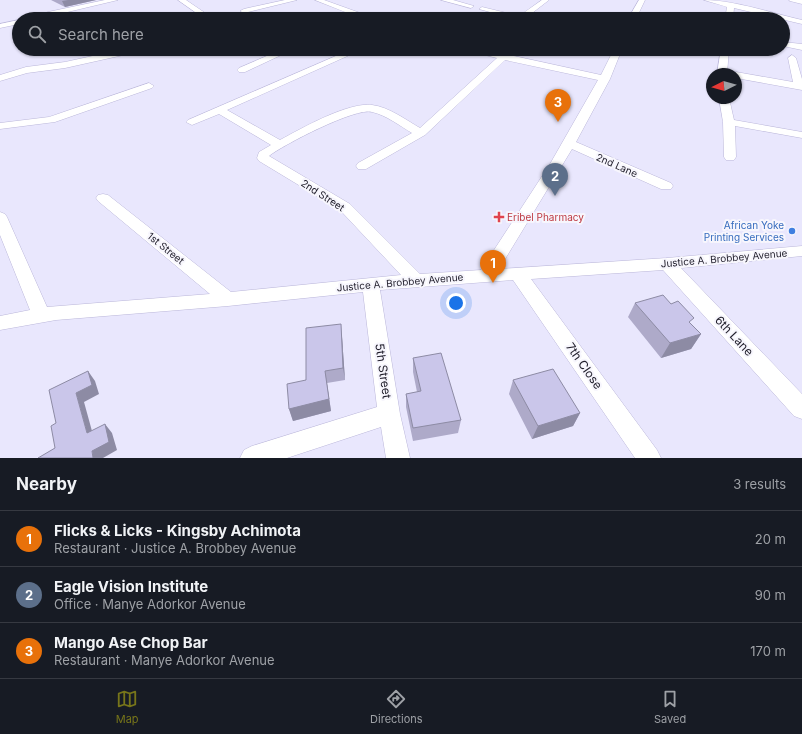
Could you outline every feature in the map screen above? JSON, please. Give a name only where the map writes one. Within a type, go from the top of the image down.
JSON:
[{"type":"street","points":[[58,12],[115,0]]},
{"type":"street","points":[[181,0],[199,12]]},
{"type":"street","points":[[244,11],[294,0]]},
{"type":"street","points":[[318,0],[352,12]]},
{"type":"street","points":[[449,0],[471,6]]},
{"type":"street","points":[[531,12],[546,0]]},
{"type":"street","points":[[636,12],[642,0]]},
{"type":"street","points":[[707,0],[760,12]]},
{"type":"street","points":[[792,0],[802,2]]},
{"type":"street","points":[[730,12],[731,5]]},
{"type":"street","points":[[482,9],[494,12]]},
{"type":"street","points":[[790,19],[802,22]]},
{"type":"street","points":[[0,26],[12,23]]},
{"type":"street","points":[[790,45],[802,47]]},
{"type":"street","points":[[0,78],[26,70],[65,65],[106,56]]},
{"type":"street","points":[[242,70],[274,56]]},
{"type":"street","points":[[192,122],[343,56]]},
{"type":"street","points":[[499,56],[605,79]]},
{"type":"street","points":[[487,274],[569,143],[605,79],[615,56]]},
{"type":"street","points":[[724,68],[725,56]]},
{"type":"street","points":[[362,166],[421,133],[503,57]]},
{"type":"street","points":[[742,76],[801,87],[792,58]]},
{"type":"street","points":[[0,126],[51,120],[149,86]]},
{"type":"street","points":[[725,104],[729,122],[730,157]]},
{"type":"street","points":[[219,110],[280,145],[357,108],[371,108],[421,133]]},
{"type":"street","points":[[729,122],[802,135]]},
{"type":"street","name":"2nd Lane","points":[[569,143],[666,186]]},
{"type":"street","name":"2nd Street","points":[[280,145],[263,155],[263,158],[345,207],[416,280]]},
{"type":"street","name":"1st Street","points":[[103,198],[228,299]]},
{"type":"street","points":[[0,217],[41,316]]},
{"type":"street","name":"Justice A. Brobbey Avenue","points":[[0,323],[41,316],[371,284],[487,274],[518,274],[666,264],[802,251]]},
{"type":"street","name":"6th Lane","points":[[666,264],[802,409]]},
{"type":"street","name":"7th Close","points":[[518,274],[649,458]]},
{"type":"street","name":"5th Street","points":[[371,284],[389,414],[398,458]]},
{"type":"street","points":[[252,458],[389,414]]},
{"type":"building","points":[[663,295],[671,304],[678,301],[694,318],[689,322],[701,334],[670,343],[635,303]]},
{"type":"building","points":[[341,324],[343,368],[325,371],[329,399],[289,409],[287,384],[306,380],[306,328]]},
{"type":"building","points":[[441,353],[461,420],[413,428],[406,394],[421,391],[413,358]]},
{"type":"building","points":[[553,369],[580,413],[538,426],[513,380]]},
{"type":"building","points":[[88,371],[92,385],[76,393],[87,433],[105,424],[109,442],[92,451],[93,458],[38,458],[55,448],[51,426],[56,423],[49,390]]},
{"type":"place","name":"Mango Ase Chop Bar","points":[[558,122]]},
{"type":"place","name":"Eagle Vision Institute","points":[[555,196]]},
{"type":"place","name":"Eribel Pharmacy","points":[[499,217]]},
{"type":"place","name":"African Yoke Printing Services","points":[[792,231]]},
{"type":"place","name":"Flicks & Licks - Kingsby Achimota","points":[[493,283]]}]
